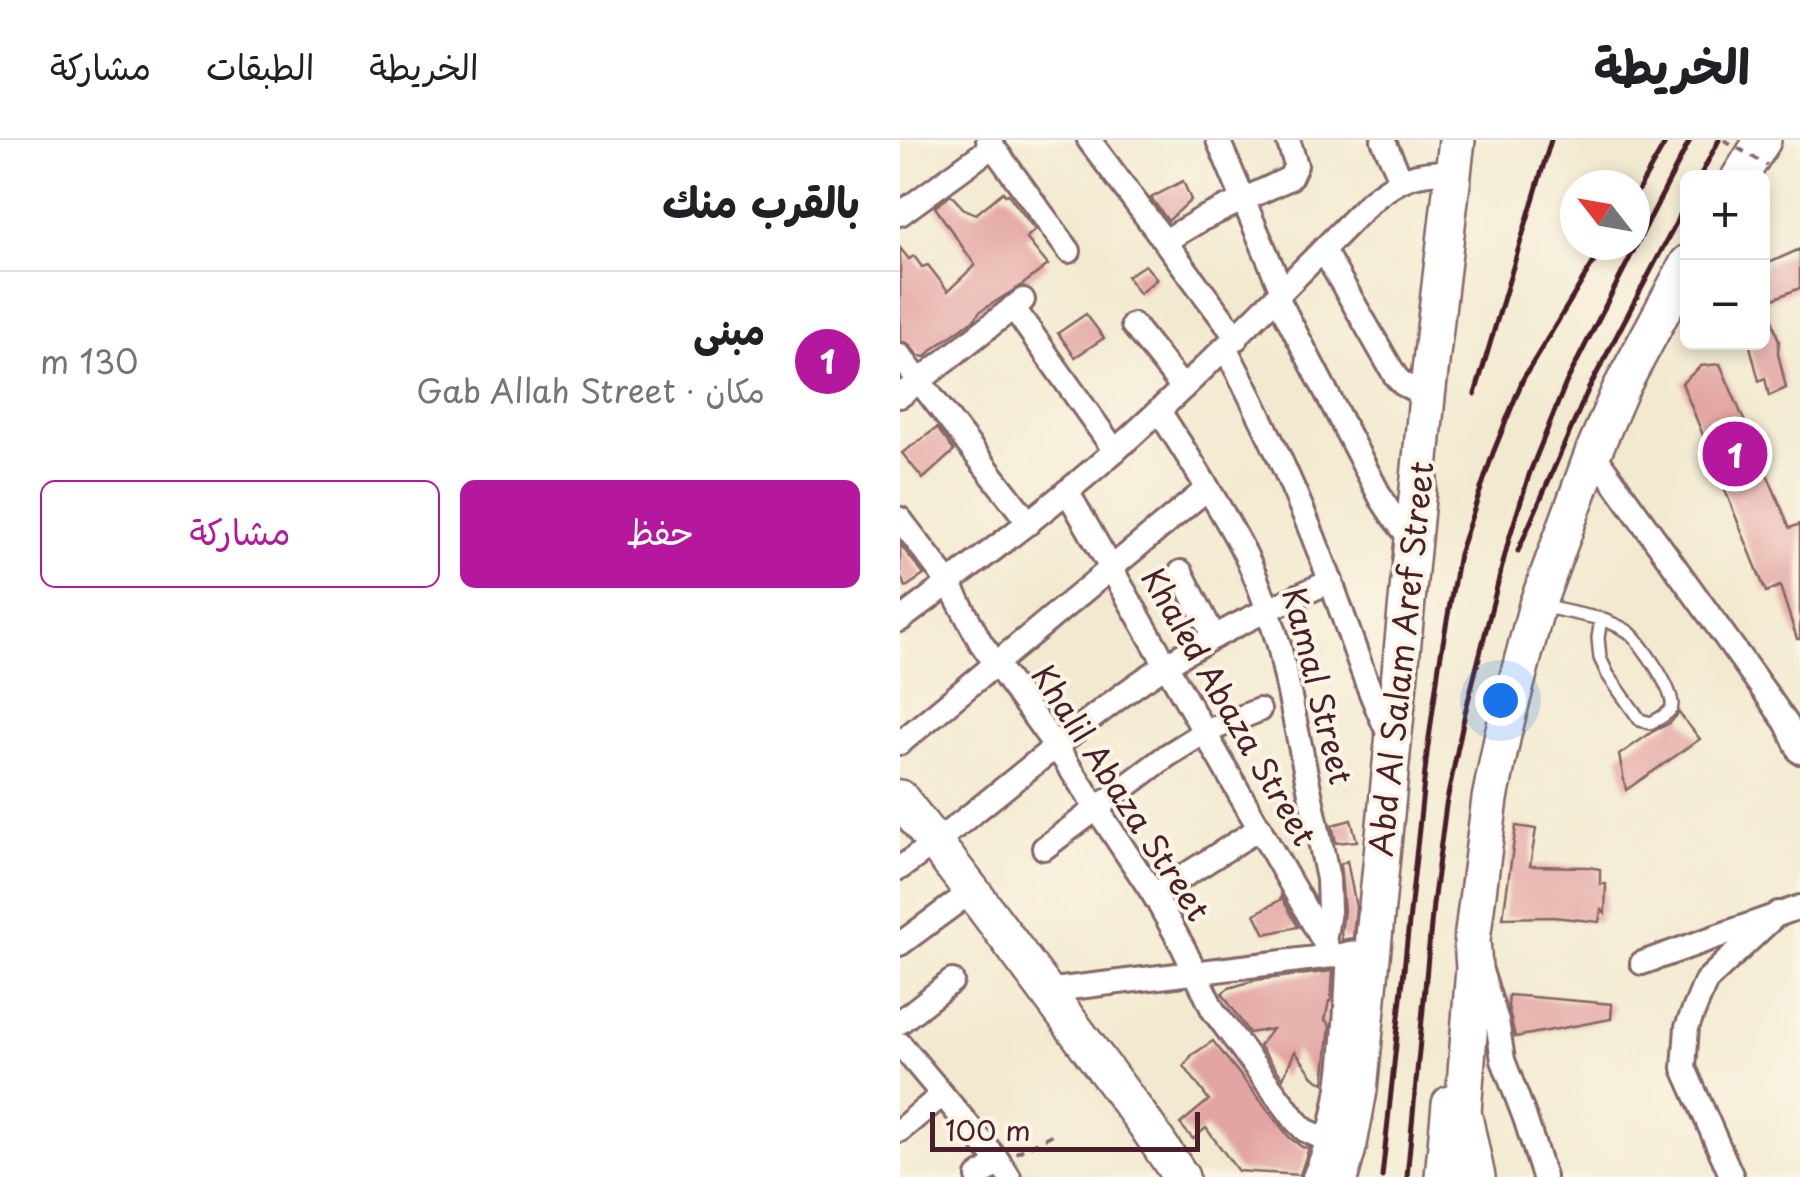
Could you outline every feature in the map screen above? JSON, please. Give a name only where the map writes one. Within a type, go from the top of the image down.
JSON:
[{"type":"main road","name":"Abd Al Salam Aref Street","points":[[1340,1177],[1359,1090],[1344,950],[1394,744],[1427,397],[1456,156]]},
{"type":"main road","points":[[1461,1177],[1474,968],[1472,940],[1480,864],[1518,668],[1536,605],[1593,453],[1630,371],[1680,278]]},
{"type":"main road","points":[[900,798],[1144,1122],[1181,1177]]},
{"type":"main road","points":[[1442,1177],[1464,967],[1472,940]]},
{"type":"main road","points":[[1463,1112],[1477,1177]]},
{"type":"street","points":[[1090,140],[1164,241],[1231,343],[1283,462],[1394,744]]},
{"type":"street","points":[[1218,140],[1280,294],[1382,500],[1414,542]]},
{"type":"street","points":[[1164,241],[1286,180],[1296,170],[1288,140]]},
{"type":"street","points":[[1383,140],[1402,178]]},
{"type":"street","points":[[900,214],[991,143],[1069,251]]},
{"type":"street","points":[[903,611],[1029,523],[1114,451],[1231,343],[1370,202],[1402,178],[1456,156]]},
{"type":"street","points":[[1323,250],[1396,377],[1427,397]]},
{"type":"street","points":[[900,396],[1018,303],[1114,451]]},
{"type":"street","points":[[1132,325],[1183,388]]},
{"type":"street","points":[[900,356],[1029,523]]},
{"type":"street","name":"Kamal Street","points":[[1159,410],[1241,546],[1268,609],[1288,682],[1328,879],[1329,911],[1344,950]]},
{"type":"street","points":[[1593,453],[1767,695],[1800,752]]},
{"type":"street","points":[[900,743],[1208,488]]},
{"type":"street","name":"Khaled Abaza Street","points":[[1067,491],[1260,828],[1344,950]]},
{"type":"street","name":"Khalil Abaza Street","points":[[900,519],[948,583],[996,664],[1154,895],[1213,1010],[1296,1121],[1305,1130],[1329,1141]]},
{"type":"street","points":[[1181,572],[1214,638]]},
{"type":"street","points":[[900,868],[1166,664],[1268,609],[1331,581]]},
{"type":"street","points":[[1044,848],[1168,755],[1205,732],[1260,710]]},
{"type":"street","points":[[1154,895],[1260,828]]},
{"type":"street","points":[[900,944],[972,891]]},
{"type":"street","points":[[1642,963],[1789,910]]},
{"type":"street","points":[[1732,1177],[1684,1068],[1687,1028],[1706,981],[1789,910]]},
{"type":"street","points":[[1472,940],[1497,1021],[1503,1060],[1544,1177]]},
{"type":"street","points":[[1045,991],[1344,950]]},
{"type":"street","name":"Abd Al Salam Aref Street","points":[[1314,1177],[1329,1141],[1341,1085],[1344,950]]},
{"type":"street","points":[[900,1022],[952,981]]},
{"type":"street","points":[[900,1044],[1004,1169],[978,1177]]},
{"type":"street","points":[[900,1130],[942,1094]]},
{"type":"lane","points":[[1536,605],[1601,619],[1631,634],[1670,690],[1670,710],[1651,723],[1636,716],[1608,675],[1600,658],[1601,619]]},
{"type":"path","points":[[1724,140],[1756,161]]},
{"type":"path","points":[[1004,1169],[1057,1132]]},
{"type":"building","points":[[1183,181],[1191,200],[1168,221],[1151,198]]},
{"type":"building","points":[[1003,192],[1035,230],[1026,238],[1048,265],[979,312],[926,357],[919,356],[900,341],[900,248],[909,259],[914,256],[922,267],[928,265],[948,291],[975,265],[935,207],[951,195],[964,209],[976,214]]},
{"type":"building","points":[[1800,249],[1800,288],[1770,300],[1770,262]]},
{"type":"building","points":[[1145,265],[1157,279],[1139,294],[1127,276]]},
{"type":"building","points":[[1086,314],[1104,338],[1075,357],[1058,333]]},
{"type":"building","points":[[1770,314],[1779,341],[1786,388],[1769,396],[1765,378],[1759,381],[1751,350],[1770,350]]},
{"type":"building","points":[[1720,364],[1790,528],[1800,524],[1800,639],[1780,586],[1766,592],[1682,383],[1701,366]]},
{"type":"building","points":[[937,428],[954,451],[923,479],[902,453]]},
{"type":"building","points":[[900,544],[924,575],[906,587],[900,576]]},
{"type":"building","points":[[1679,713],[1700,739],[1626,790],[1619,755],[1670,723]]},
{"type":"building","points":[[1351,820],[1357,841],[1336,843],[1332,825]]},
{"type":"building","points":[[1516,826],[1536,829],[1530,866],[1600,869],[1600,884],[1606,884],[1605,913],[1601,910],[1599,922],[1553,917],[1503,918]]},
{"type":"building","points":[[1347,861],[1356,907],[1353,938],[1342,940],[1340,865]]},
{"type":"building","points":[[1281,896],[1298,927],[1265,934],[1255,914]]},
{"type":"building","points":[[1333,971],[1325,1020],[1330,1025],[1324,1083],[1313,1076],[1295,1051],[1283,1078],[1259,1046],[1272,1029],[1249,1033],[1222,993],[1256,980]]},
{"type":"building","points":[[1509,995],[1612,1004],[1611,1019],[1515,1037]]},
{"type":"building","points":[[1213,1041],[1290,1138],[1309,1148],[1300,1175],[1238,1171],[1206,1128],[1193,1139],[1180,1124],[1209,1100],[1184,1066],[1192,1055]]},
{"type":"railway","points":[[1475,394],[1551,140]]},
{"type":"railway","points":[[1650,170],[1667,140]]},
{"type":"railway","points":[[1407,1177],[1446,805],[1509,539],[1530,472],[1566,383],[1690,140]]},
{"type":"railway","points":[[1703,170],[1719,140]]},
{"type":"railway","points":[[1518,551],[1588,390],[1680,215]]},
{"type":"railway","points":[[1382,1177],[1427,753],[1459,554],[1523,379],[1595,260]]},
{"type":"place","name":"مبنى","points":[[1735,454]]}]
